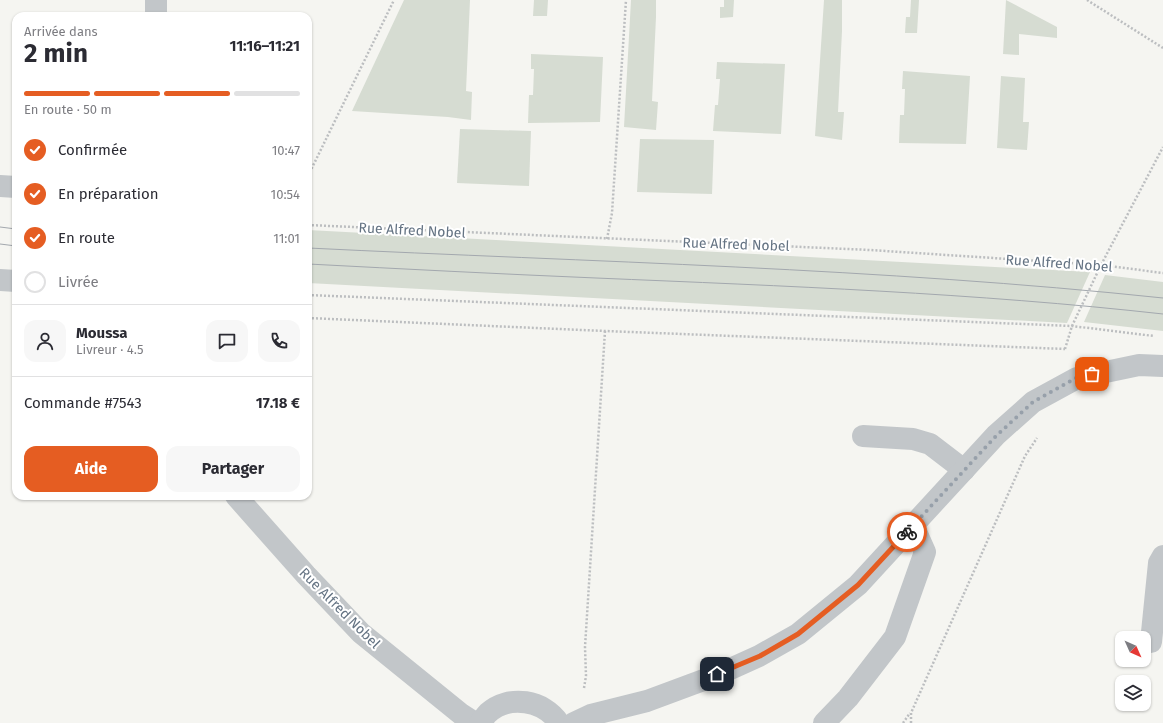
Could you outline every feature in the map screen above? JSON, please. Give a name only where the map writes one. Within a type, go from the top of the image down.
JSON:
[{"type":"street","points":[[156,0],[156,12]]},
{"type":"street","points":[[0,186],[12,187]]},
{"type":"street","points":[[0,280],[12,281]]},
{"type":"street","points":[[583,719],[648,701],[717,674],[760,656],[798,634],[858,585],[996,436],[1033,402],[1076,378],[1139,365],[1163,366]]},
{"type":"street","points":[[863,436],[913,439],[930,444],[964,470]]},
{"type":"street","name":"Rue Alfred Nobel","points":[[240,500],[306,575],[361,633],[475,723]]},
{"type":"street","points":[[824,723],[848,698],[895,637],[925,552],[913,525]]},
{"type":"street","points":[[1153,643],[1159,563],[1163,556]]},
{"type":"street","points":[[480,723],[488,713],[500,705],[514,701],[529,702],[543,707],[554,716],[559,723]]},
{"type":"path","points":[[312,168],[394,0]]},
{"type":"path","points":[[607,239],[612,213],[626,0]]},
{"type":"path","points":[[1087,0],[1163,48]]},
{"type":"path","points":[[1076,378],[1065,349],[1072,326],[1101,265],[1163,147]]},
{"type":"path","name":"Rue Alfred Nobel","points":[[312,225],[870,250],[1101,265],[1163,273]]},
{"type":"path","points":[[312,295],[1072,326],[1155,336]]},
{"type":"path","points":[[312,318],[1065,349]]},
{"type":"path","points":[[583,719],[583,697],[586,676],[585,647],[605,331]]},
{"type":"path","points":[[903,723],[911,713],[1025,456]]},
{"type":"path","points":[[911,713],[912,723]]},
{"type":"shaded area","points":[[404,0],[470,0],[466,91],[472,92],[471,120],[448,117],[352,111]]},
{"type":"shaded area","points":[[534,0],[548,0],[547,16],[533,16]]},
{"type":"shaded area","points":[[631,0],[656,0],[652,101],[658,102],[656,130],[624,127]]},
{"type":"shaded area","points":[[724,0],[734,0],[733,17],[720,18],[720,7],[724,7]]},
{"type":"shaded area","points":[[824,0],[842,0],[838,112],[844,112],[842,140],[815,136]]},
{"type":"shaded area","points":[[911,0],[919,0],[917,33],[905,33],[906,17],[910,17]]},
{"type":"shaded area","points":[[1006,0],[1057,27],[1057,38],[1019,34],[1019,55],[1003,54]]},
{"type":"shaded area","points":[[531,54],[603,57],[600,122],[528,123],[529,95],[533,95],[534,69],[531,69]]},
{"type":"shaded area","points":[[717,62],[785,64],[781,134],[713,131],[715,105],[718,105],[720,79],[716,79]]},
{"type":"shaded area","points":[[903,71],[970,76],[966,144],[899,143],[900,115],[904,115],[905,89],[902,89]]},
{"type":"shaded area","points":[[1001,76],[1025,78],[1023,122],[1029,122],[1027,150],[997,148]]},
{"type":"shaded area","points":[[460,129],[531,131],[529,186],[457,183]]},
{"type":"shaded area","points":[[640,139],[714,140],[712,194],[637,192]]},
{"type":"shaded area","points":[[312,230],[1090,272],[1067,323],[312,283]]},
{"type":"shaded area","points":[[1105,275],[1163,282],[1163,331],[1084,322]]},
{"type":"tram line","points":[[0,227],[12,228]]},
{"type":"tram line","points":[[0,244],[12,246]]},
{"type":"tram line","points":[[312,248],[843,273],[1056,288],[1163,298]]},
{"type":"tram line","points":[[312,264],[951,295],[1163,314]]},
{"type":"way so far","points":[[907,532],[996,436],[1033,402],[1076,378],[1092,374]]},
{"type":"route","points":[[717,674],[760,656],[798,634],[858,585],[907,532]]}]
